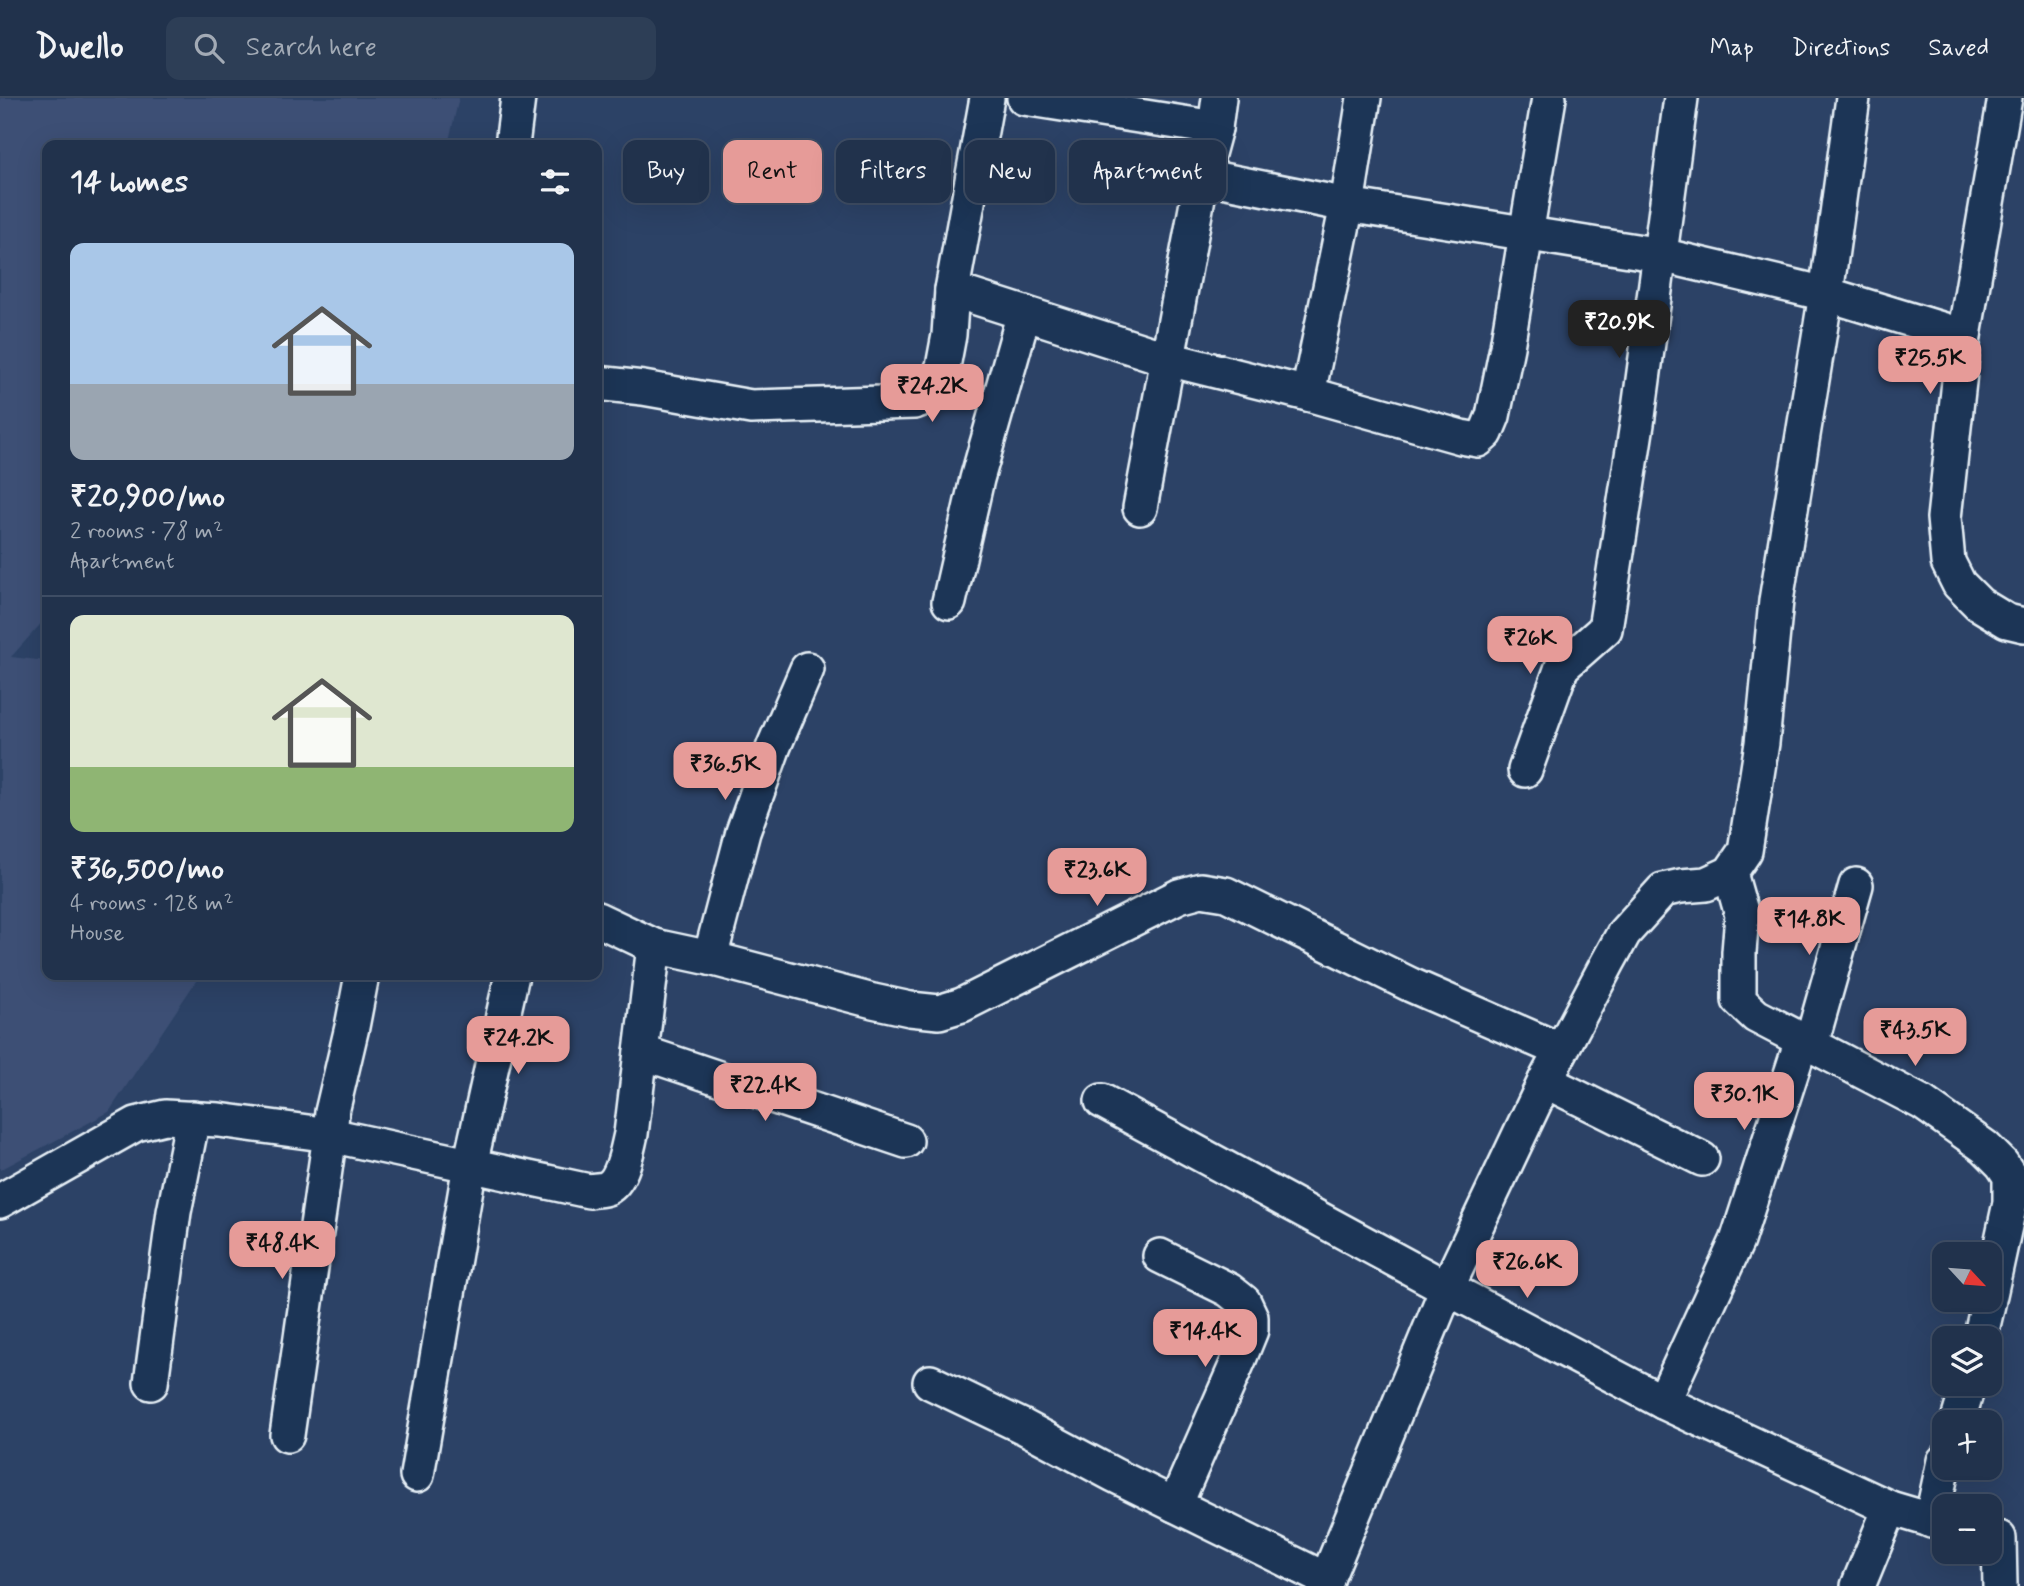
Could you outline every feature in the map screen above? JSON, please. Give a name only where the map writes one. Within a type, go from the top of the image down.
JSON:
[{"type":"street","points":[[513,140],[518,98]]},
{"type":"street","points":[[602,384],[751,407],[914,402],[928,397],[943,367],[949,335],[952,290],[987,98]]},
{"type":"street","points":[[1024,98],[1217,113],[1211,140]]},
{"type":"street","points":[[1308,394],[1347,205],[1364,98]]},
{"type":"street","points":[[952,290],[1168,359],[1478,440],[1486,433],[1493,416],[1549,98]]},
{"type":"street","points":[[1525,770],[1562,667],[1605,629],[1637,424],[1681,98]]},
{"type":"street","points":[[930,1382],[1024,1427],[1325,1583],[1447,1288],[1560,1050],[1624,933],[1663,890],[1706,884],[1730,873],[1745,851],[1762,743],[1776,601],[1826,294],[1853,98]]},
{"type":"street","points":[[2005,98],[1964,336],[1944,518],[1948,562],[1959,584],[1979,604],[2007,621],[2024,625]]},
{"type":"street","points":[[1226,181],[1347,205],[1661,255],[1826,294],[1964,336]]},
{"type":"street","points":[[1140,508],[1197,203]]},
{"type":"street","points":[[949,602],[977,479],[1024,313]]},
{"type":"street","points":[[710,958],[743,832],[774,746],[807,669]]},
{"type":"street","points":[[1730,873],[1742,915],[1739,1000],[1756,1016],[1923,1103],[1985,1147],[2003,1164],[2010,1175],[2010,1203],[2002,1242]]},
{"type":"street","points":[[1663,1402],[1737,1241],[1807,1042],[1856,885]]},
{"type":"street","points":[[602,921],[654,946],[873,1001],[939,1012],[962,1005],[1179,896],[1201,890],[1226,894],[1411,985],[1560,1050]]},
{"type":"street","points":[[0,1201],[136,1124],[165,1117],[219,1120],[330,1135],[589,1191],[606,1189],[616,1180],[631,1134],[654,946]]},
{"type":"street","points":[[287,1435],[332,1112],[361,980]]},
{"type":"street","points":[[417,1475],[470,1165],[511,980]]},
{"type":"street","points":[[641,1052],[906,1141]]},
{"type":"street","points":[[1545,1081],[1702,1159]]},
{"type":"street","points":[[1102,1101],[1663,1402],[1890,1508],[1932,1520]]},
{"type":"street","points":[[151,1383],[174,1212],[193,1118]]},
{"type":"street","points":[[1160,1256],[1229,1290],[1244,1302],[1251,1317],[1251,1330],[1244,1348],[1175,1505]]},
{"type":"street","points":[[1858,1586],[1890,1508]]},
{"type":"street","points":[[2000,1586],[2004,1538]]},
{"type":"shaded area","points":[[0,98],[459,98],[449,140],[42,140],[42,623],[11,657],[42,660],[42,980],[197,980],[109,1112],[0,1170]]}]
